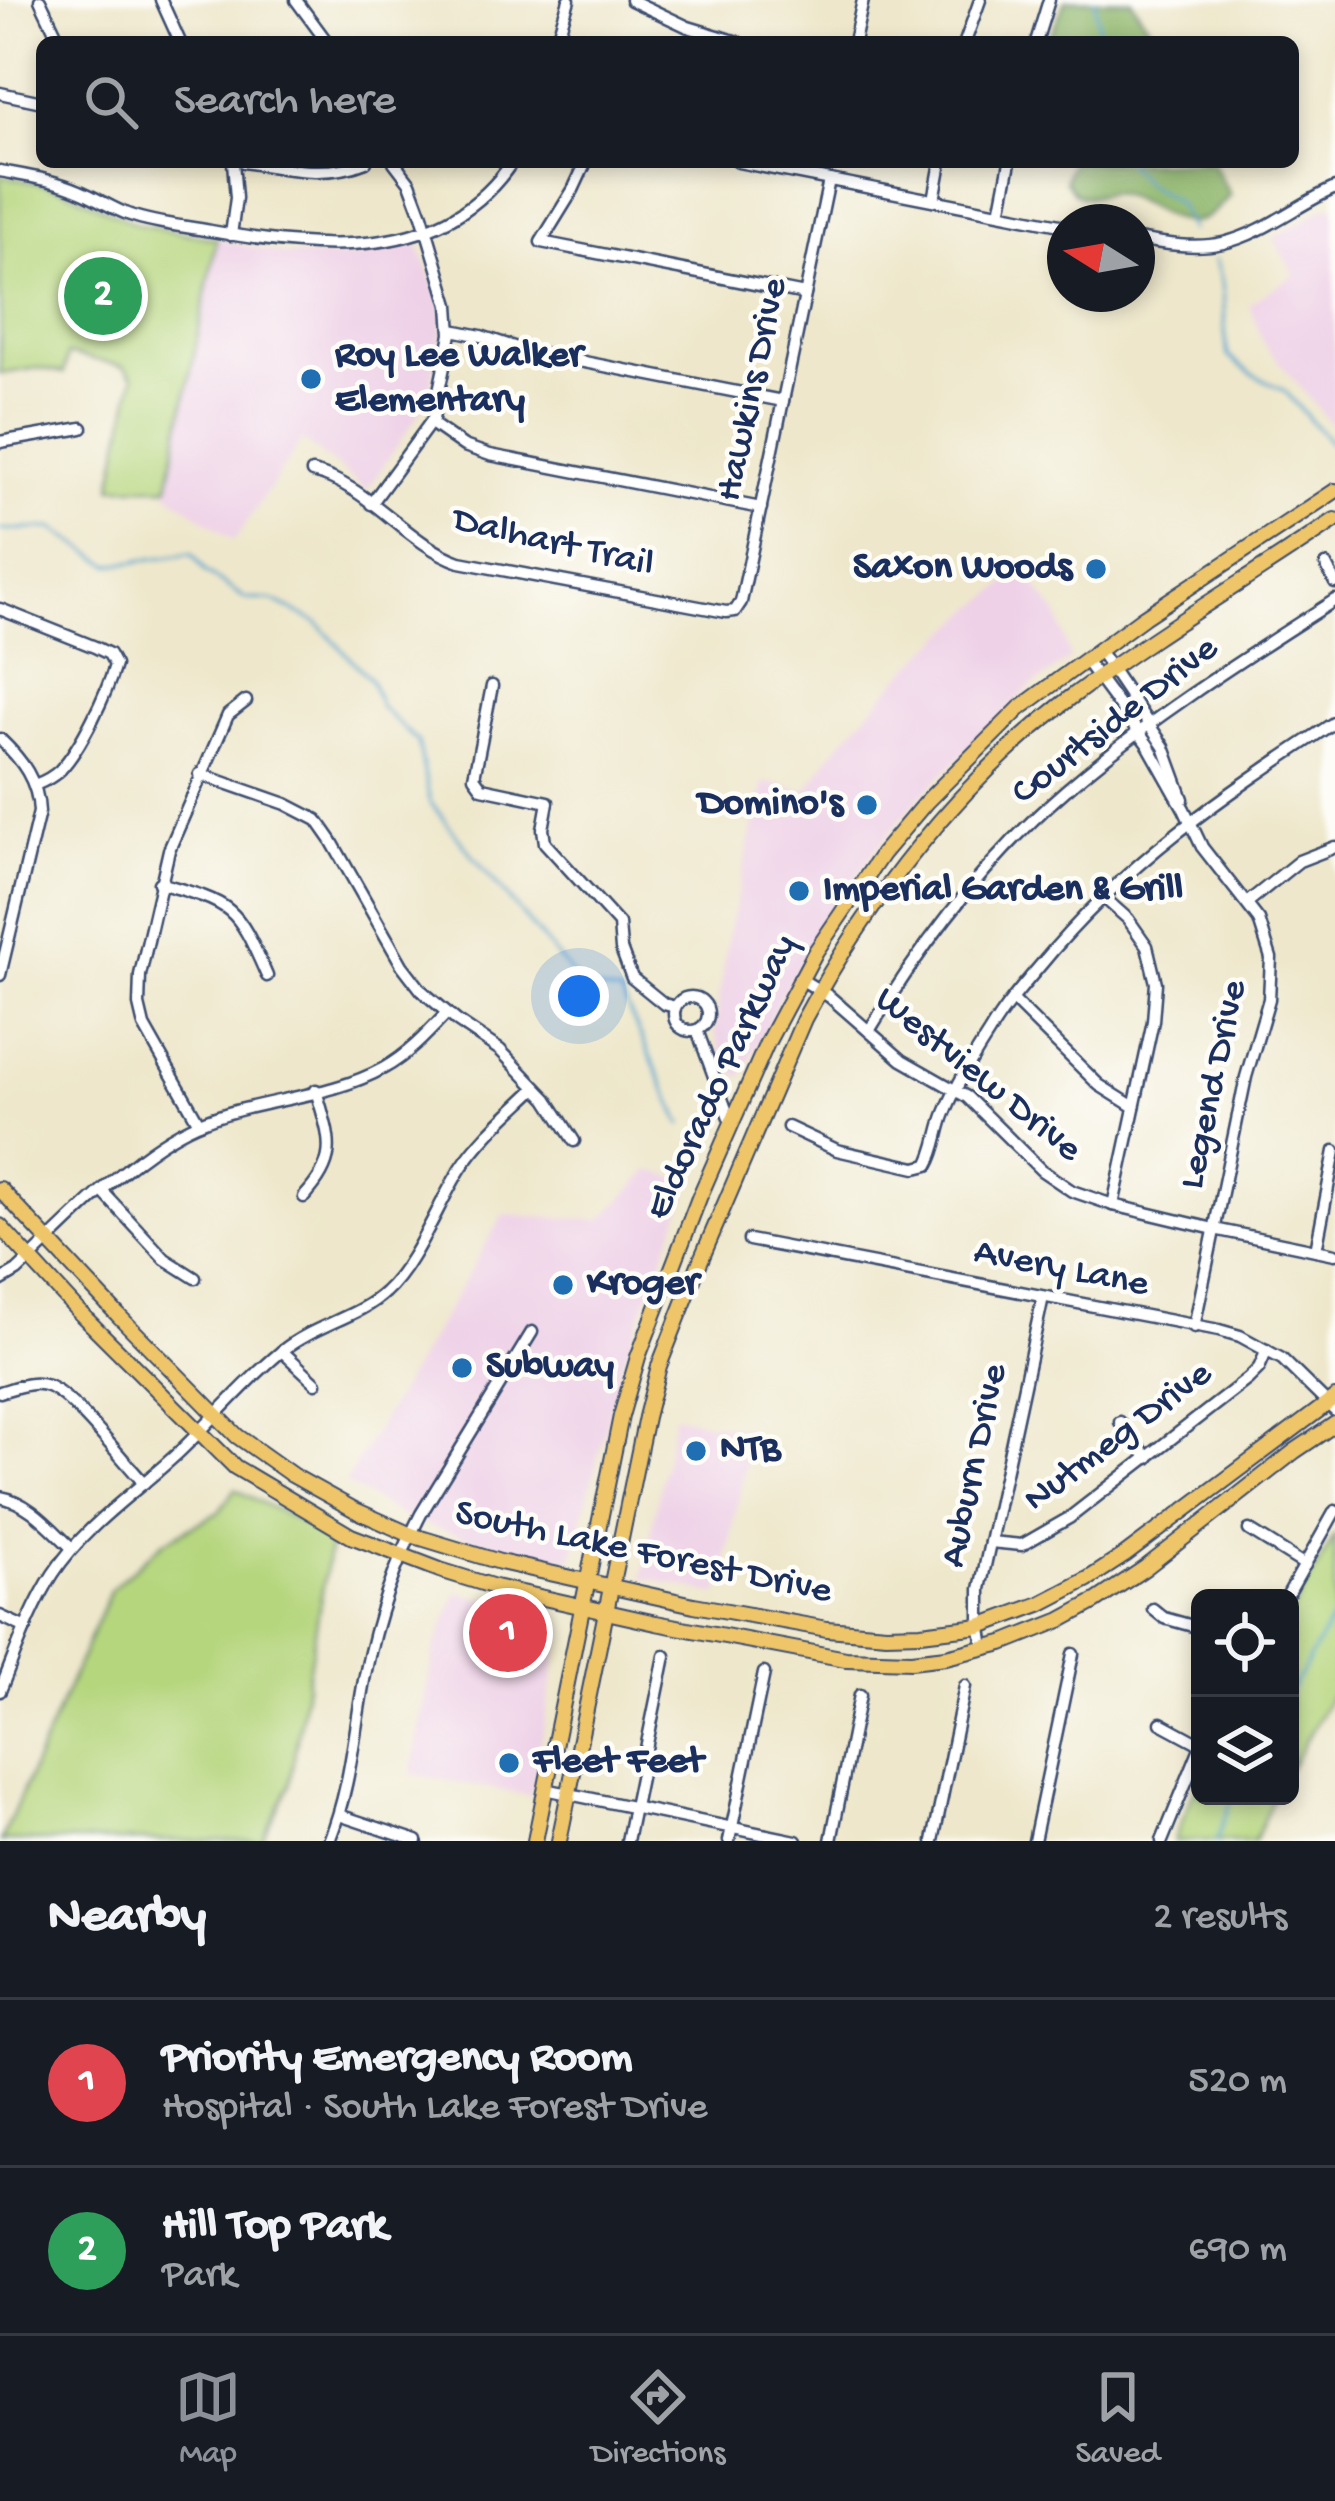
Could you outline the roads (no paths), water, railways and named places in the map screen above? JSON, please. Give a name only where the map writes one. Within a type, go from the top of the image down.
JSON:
[{"type":"main road","name":"Eldorado Parkway","points":[[535,1841],[621,1416],[638,1357],[731,1123],[800,978],[882,854],[1020,708],[1335,491]]},
{"type":"main road","name":"Eldorado Parkway","points":[[559,1841],[659,1366],[722,1207],[819,990],[926,840],[1008,752],[1149,640],[1335,520]]},
{"type":"main road","points":[[926,840],[955,799],[957,790],[949,778]]},
{"type":"main road","name":"South Lake Forest Drive","points":[[0,1189],[249,1447],[355,1510],[411,1534],[500,1562],[826,1630],[903,1634],[980,1626],[1040,1604],[1106,1568],[1333,1404]]},
{"type":"main road","points":[[699,1198],[722,1207]]},
{"type":"main road","name":"South Lake Forest Drive","points":[[0,1226],[235,1467],[351,1536],[496,1587],[847,1659],[928,1660],[984,1648],[1060,1620],[1112,1592],[1335,1424]]},
{"type":"main road","points":[[638,1357],[659,1366]]},
{"type":"street","points":[[40,0],[57,36]]},
{"type":"street","points":[[161,0],[177,36]]},
{"type":"street","points":[[296,0],[323,36]]},
{"type":"street","points":[[558,36],[569,0]]},
{"type":"street","points":[[631,0],[718,36]]},
{"type":"street","points":[[855,36],[863,0]]},
{"type":"street","points":[[967,36],[980,0]]},
{"type":"street","points":[[1038,36],[1049,0]]},
{"type":"street","points":[[0,93],[36,101]]},
{"type":"street","points":[[231,235],[236,198],[234,168]]},
{"type":"street","points":[[283,168],[310,172],[344,168]]},
{"type":"street","points":[[371,505],[430,423],[452,330],[426,231],[410,183],[399,168]]},
{"type":"street","points":[[0,171],[76,189],[127,214],[231,235],[319,245],[385,241],[426,231],[471,208],[507,168]]},
{"type":"street","points":[[583,168],[541,242],[805,294]]},
{"type":"street","points":[[768,168],[1047,222]]},
{"type":"street","points":[[934,200],[940,168]]},
{"type":"street","points":[[1000,213],[1009,168]]},
{"type":"street","name":"Hawkins Drive","points":[[735,611],[740,605],[829,180]]},
{"type":"street","points":[[1155,241],[1221,244],[1335,188]]},
{"type":"street","points":[[452,330],[523,350],[783,401]]},
{"type":"street","points":[[430,423],[464,446],[490,454],[761,508]]},
{"type":"street","points":[[0,442],[82,428]]},
{"type":"street","name":"Dalhart Trail","points":[[312,472],[334,477],[432,549],[465,563],[735,611]]},
{"type":"street","points":[[1326,566],[1335,584]]},
{"type":"street","name":"Courtside Drive","points":[[869,1030],[910,966],[981,875],[1062,793],[1144,728],[1335,599]]},
{"type":"street","points":[[0,609],[95,647],[109,654],[115,664],[65,764],[35,785]]},
{"type":"street","name":"Legend Drive","points":[[1099,650],[1104,675]]},
{"type":"street","name":"Legend Drive","points":[[1085,660],[1104,675],[1144,728],[1202,847],[1248,902],[1267,938],[1272,979],[1269,999],[1246,1077],[1194,1327]]},
{"type":"street","points":[[492,686],[474,777],[482,788],[548,802],[545,843],[619,924],[621,949],[632,978],[664,1004],[675,1007]]},
{"type":"street","points":[[199,1123],[144,1026],[140,975],[169,850],[228,715],[246,701]]},
{"type":"street","points":[[788,1127],[837,1150],[924,1168],[932,1161],[955,1090],[993,1026],[1063,938],[1153,850],[1335,722]]},
{"type":"street","points":[[0,739],[22,763],[39,802],[38,825],[0,975]]},
{"type":"street","points":[[200,774],[286,804],[316,820],[422,991],[500,1050],[536,1088],[574,1141]]},
{"type":"street","points":[[1248,902],[1298,861],[1335,847]]},
{"type":"street","points":[[159,884],[217,900],[228,908],[248,932],[267,976]]},
{"type":"street","points":[[1102,896],[1147,946],[1155,1001],[1113,1205]]},
{"type":"street","name":"Westview Drive","points":[[800,978],[902,1060],[980,1108],[1052,1179],[1072,1191],[1113,1205],[1335,1254]]},
{"type":"street","points":[[688,997],[704,1002],[708,1018],[697,1030],[686,1030],[677,1024],[675,1007],[688,997]]},
{"type":"street","points":[[1012,1000],[1109,1094],[1134,1107]]},
{"type":"street","points":[[0,1281],[144,1156],[199,1123],[372,1074],[388,1066],[447,1013]]},
{"type":"street","points":[[697,1030],[731,1123]]},
{"type":"street","points":[[0,1691],[45,1588],[72,1549],[282,1351],[312,1331],[371,1304],[394,1284],[464,1162],[536,1088]]},
{"type":"street","points":[[304,1197],[324,1173],[329,1153],[316,1090]]},
{"type":"street","points":[[723,1095],[743,1097]]},
{"type":"street","points":[[1316,1250],[1335,1151]]},
{"type":"street","points":[[103,1192],[165,1259],[194,1278]]},
{"type":"street","name":"Avery Lane","points":[[749,1240],[1219,1330],[1267,1349],[1333,1404]]},
{"type":"street","name":"Auburn Drive","points":[[984,1648],[980,1588],[1042,1297]]},
{"type":"street","points":[[329,1841],[349,1776],[376,1629],[411,1534],[532,1332]]},
{"type":"street","name":"Nutmeg Drive","points":[[990,1542],[1022,1545],[1069,1518],[1248,1379],[1267,1349]]},
{"type":"street","points":[[282,1351],[316,1383]]},
{"type":"street","points":[[0,1392],[33,1384],[55,1390],[143,1484]]},
{"type":"street","points":[[1120,1422],[1148,1458]]},
{"type":"street","points":[[0,1497],[26,1507],[72,1549]]},
{"type":"street","points":[[1291,1589],[1335,1511]]},
{"type":"street","points":[[1249,1529],[1305,1564]]},
{"type":"street","points":[[1153,1609],[1164,1618],[1191,1626]]},
{"type":"street","points":[[0,1616],[26,1628]]},
{"type":"street","points":[[1034,1841],[1073,1654]]},
{"type":"street","points":[[627,1841],[665,1656]]},
{"type":"street","points":[[731,1835],[764,1673]]},
{"type":"street","points":[[933,1841],[965,1686]]},
{"type":"street","points":[[831,1841],[860,1695]]},
{"type":"street","points":[[1161,1723],[1191,1741]]},
{"type":"street","points":[[1162,1841],[1191,1768]]},
{"type":"street","points":[[545,1789],[731,1835],[796,1841]]},
{"type":"street","points":[[338,1815],[417,1841]]},
{"type":"waterway","points":[[1095,0],[1100,36]]},
{"type":"waterway","points":[[1131,168],[1145,183],[1177,203],[1191,230]]},
{"type":"waterway","points":[[1215,260],[1222,283],[1228,356],[1285,391],[1335,448]]},
{"type":"waterway","points":[[0,530],[52,528],[110,565],[192,553],[206,572],[246,599],[272,600],[317,623],[371,680],[380,706],[418,742],[430,802],[482,867],[582,986],[621,994],[682,1124]]},
{"type":"waterway","points":[[1299,1676],[1335,1614]]},
{"type":"waterway","points":[[1216,1841],[1230,1805]]},
{"type":"place","name":"Hill Top Park","points":[[103,296]]},
{"type":"place","name":"Roy Lee Walker Elementary","points":[[311,379]]},
{"type":"place","name":"Saxon Woods","points":[[1096,569]]},
{"type":"place","name":"Domino's","points":[[867,805]]},
{"type":"place","name":"Imperial Garden & Grill","points":[[799,891]]},
{"type":"place","name":"Kroger","points":[[563,1285]]},
{"type":"place","name":"Subway","points":[[462,1368]]},
{"type":"place","name":"NTB","points":[[696,1451]]},
{"type":"place","name":"Priority Emergency Room","points":[[508,1633]]},
{"type":"place","name":"Fleet Feet","points":[[509,1763]]}]
